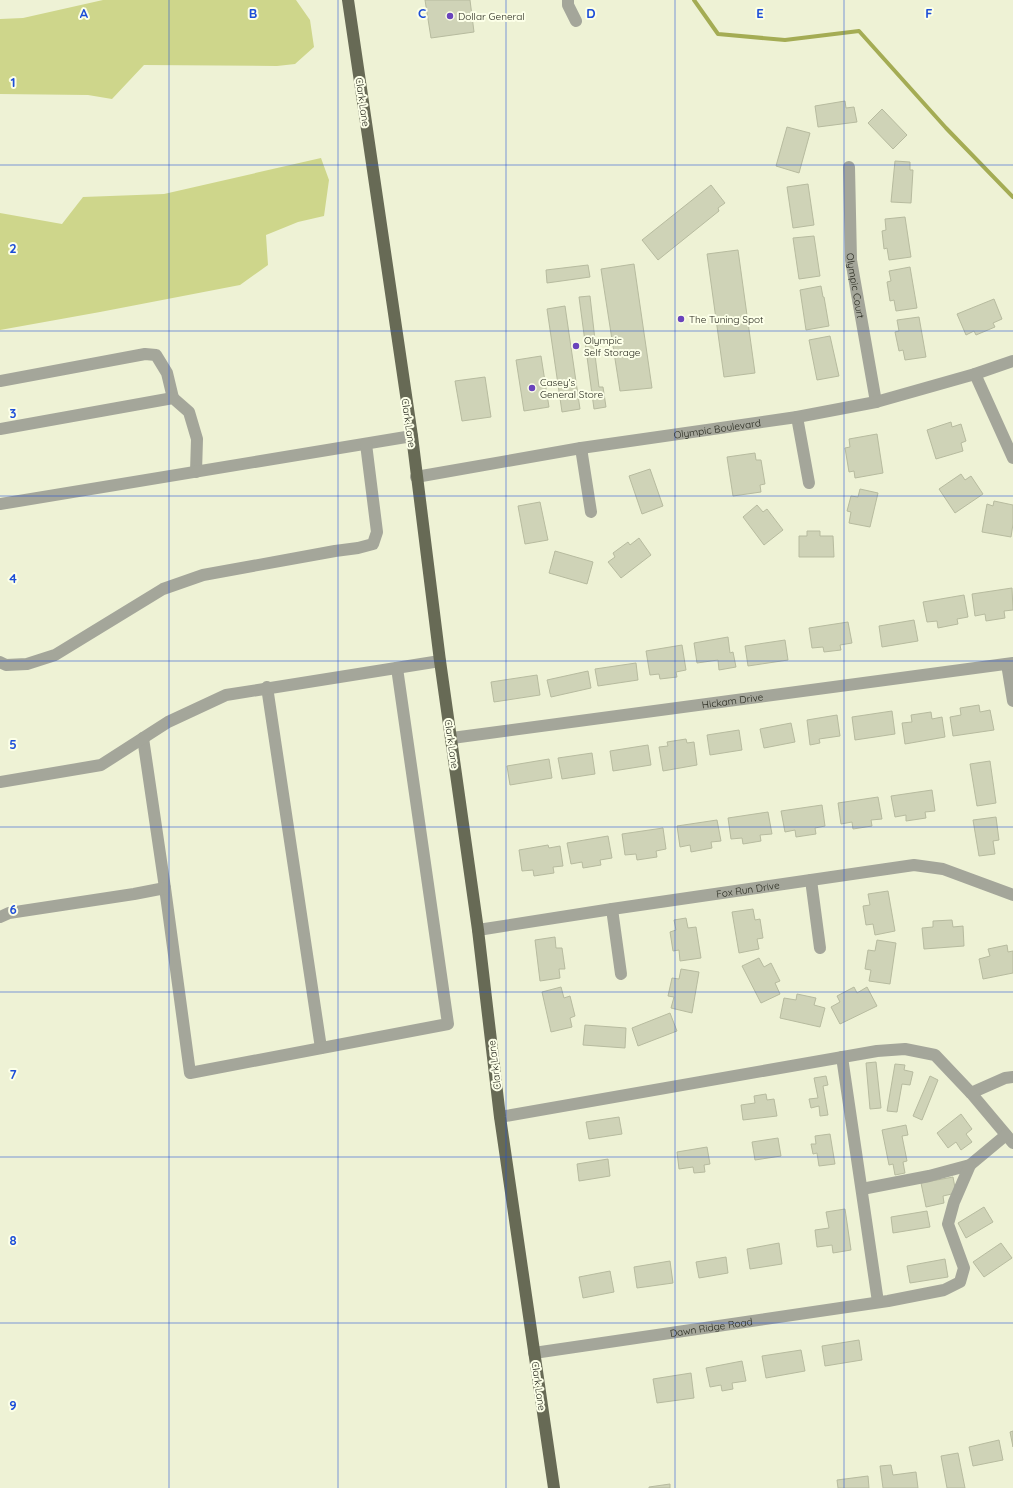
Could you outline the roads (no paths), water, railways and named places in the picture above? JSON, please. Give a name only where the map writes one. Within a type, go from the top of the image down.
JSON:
[{"type":"main road","name":"Clark Lane","points":[[348,0],[412,436],[440,661],[478,930],[500,1117],[554,1488]]},
{"type":"street","points":[[568,0],[568,5],[576,21]]},
{"type":"street","name":"Olympic Court","points":[[849,167],[851,260],[876,402]]},
{"type":"street","points":[[0,381],[145,354],[156,355],[167,373],[172,398],[189,412],[197,439],[196,472]]},
{"type":"street","name":"Olympic Boulevard","points":[[416,477],[581,448],[797,417],[876,402],[975,374],[1013,361]]},
{"type":"street","points":[[975,374],[1013,458]]},
{"type":"street","points":[[0,429],[172,398]]},
{"type":"street","points":[[797,417],[809,483]]},
{"type":"street","points":[[0,504],[412,436]]},
{"type":"street","points":[[0,662],[6,665],[27,664],[55,655],[163,589],[203,576],[334,551],[358,548],[372,544],[377,532],[366,444]]},
{"type":"street","points":[[581,448],[591,512]]},
{"type":"street","points":[[0,782],[101,765],[168,722],[226,695],[440,661]]},
{"type":"street","points":[[1010,664],[1013,701]]},
{"type":"street","name":"Hickam Drive","points":[[452,738],[1010,664]]},
{"type":"street","points":[[143,738],[190,1073],[448,1024],[397,668]]},
{"type":"street","points":[[267,688],[321,1048]]},
{"type":"street","name":"Fox Run Drive","points":[[478,930],[612,908],[914,865],[943,869],[1013,895]]},
{"type":"street","points":[[811,880],[820,948]]},
{"type":"street","points":[[0,917],[9,913],[165,888]]},
{"type":"street","points":[[612,908],[621,974]]},
{"type":"street","points":[[500,1117],[877,1051],[905,1050],[935,1056],[971,1094],[1010,1139],[970,1165],[929,1176],[862,1189]]},
{"type":"street","points":[[842,1057],[862,1189],[883,1302]]},
{"type":"street","points":[[971,1094],[1005,1078],[1013,1077]]},
{"type":"street","name":"Dawn Ridge Road","points":[[534,1353],[883,1302],[944,1290],[960,1282],[964,1268],[948,1224],[954,1202],[970,1165]]},
{"type":"waterway","points":[[694,0],[718,34],[785,40],[859,31],[946,128],[1013,197]]},
{"type":"place","name":"Dollar General","points":[[450,16]]},
{"type":"place","name":"The Tuning Spot","points":[[681,319]]},
{"type":"place","name":"Olympic Self Storage","points":[[576,346]]},
{"type":"place","name":"Casey's General Store","points":[[532,388]]}]
